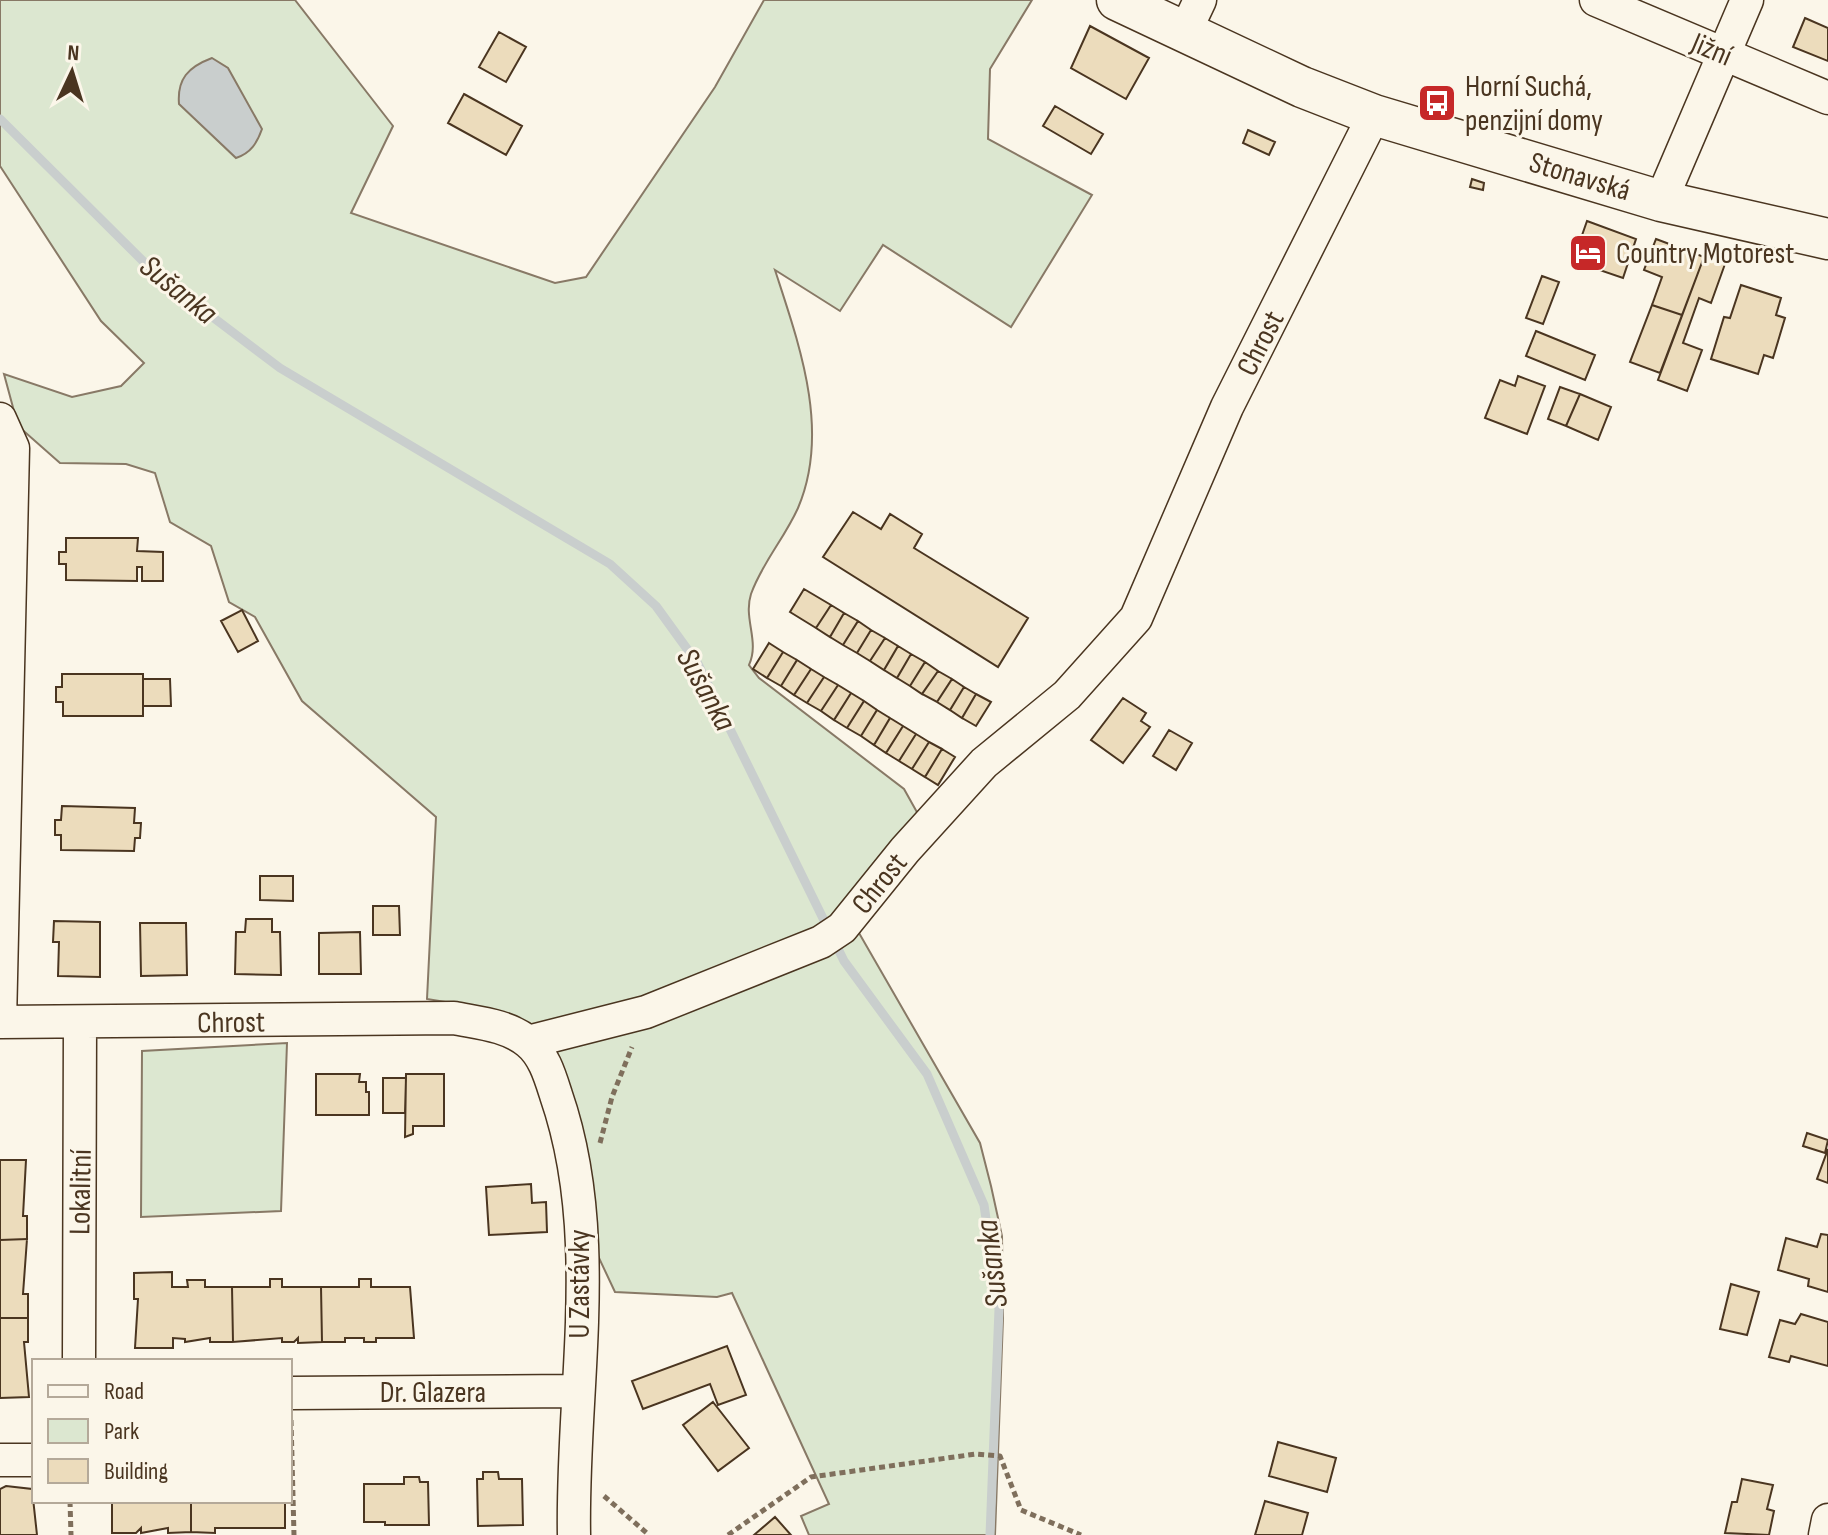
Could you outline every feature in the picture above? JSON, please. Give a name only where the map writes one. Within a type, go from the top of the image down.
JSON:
[{"type":"main road","name":"Stonavská","points":[[1117,0],[1192,17],[1374,115],[1661,201],[1828,239]]},
{"type":"street","name":"Jižní","points":[[1596,0],[1828,98]]},
{"type":"street","points":[[1661,201],[1747,0]]},
{"type":"street","name":"Chrost","points":[[0,1022],[80,1024],[454,1018],[500,1026],[528,1042],[646,1012],[832,935],[984,763],[1067,695],[1136,618],[1227,407],[1374,115]]},
{"type":"street","points":[[0,419],[13,448],[0,1022]]},
{"type":"street","name":"Lokalitní","points":[[79,1359],[80,1024]]},
{"type":"street","name":"U Zastávky","points":[[528,1042],[546,1065],[562,1111],[578,1189],[581,1325],[576,1391],[574,1535]]},
{"type":"street","name":"Dr. Glazera","points":[[292,1393],[576,1391]]},
{"type":"street","points":[[0,1460],[32,1460]]},
{"type":"street","points":[[1825,1535],[1828,1520]]},
{"type":"path","points":[[598,1154],[612,1097],[646,1012]]},
{"type":"path","points":[[728,1535],[811,1477],[976,1454],[1000,1456],[1021,1510],[1081,1535]]},
{"type":"path","points":[[292,1464],[294,1535]]},
{"type":"path","points":[[576,1472],[649,1535]]},
{"type":"path","points":[[70,1503],[71,1535]]},
{"type":"green space","points":[[0,0],[295,0],[393,126],[351,213],[555,283],[586,277],[715,87],[764,0],[1032,0],[990,69],[988,139],[1092,195],[1011,327],[883,245],[840,311],[775,270],[802,358],[812,418],[812,449],[798,508],[761,572],[749,603],[753,647],[749,665],[759,678],[904,789],[918,814],[859,933],[980,1143],[991,1186],[1002,1236],[1003,1318],[995,1535],[809,1535],[801,1516],[829,1504],[732,1293],[717,1297],[615,1292],[591,1241],[584,1141],[494,1010],[427,999],[436,817],[302,701],[255,617],[229,602],[211,546],[170,522],[155,473],[126,464],[60,463],[18,426],[4,374],[72,397],[121,386],[144,363],[101,321],[0,166]]},
{"type":"green space","points":[[287,1043],[281,1211],[141,1217],[142,1051]]},
{"type":"shaded area","points":[[212,58],[228,68],[262,129],[253,147],[236,158],[179,104],[180,88],[186,75],[196,65]]},
{"type":"building","points":[[1805,18],[1828,28],[1828,61],[1793,47]]},
{"type":"building","points":[[1090,26],[1149,58],[1126,99],[1071,68]]},
{"type":"building","points":[[499,32],[526,47],[506,82],[479,67]]},
{"type":"building","points":[[464,94],[522,126],[506,155],[448,123]]},
{"type":"building","points":[[1055,106],[1103,134],[1091,154],[1043,126]]},
{"type":"building","points":[[1248,130],[1275,142],[1269,155],[1243,143]]},
{"type":"building","points":[[1472,179],[1484,183],[1483,190],[1470,187]]},
{"type":"building","points":[[1587,221],[1636,239],[1623,278],[1573,261]]},
{"type":"building","points":[[1656,239],[1704,257],[1682,315],[1652,305],[1662,277],[1644,270]]},
{"type":"building","points":[[1704,257],[1725,264],[1711,303],[1699,298],[1683,343],[1702,350],[1687,391],[1658,380]]},
{"type":"building","points":[[1542,276],[1559,282],[1543,324],[1526,318]]},
{"type":"building","points":[[1741,285],[1781,298],[1776,315],[1785,318],[1773,358],[1764,355],[1758,374],[1711,359],[1724,317],[1730,318]]},
{"type":"building","points":[[1652,305],[1682,315],[1660,373],[1630,362]]},
{"type":"building","points":[[1536,331],[1595,355],[1585,380],[1526,356]]},
{"type":"building","points":[[1518,376],[1545,386],[1527,434],[1485,418],[1500,380],[1515,386]]},
{"type":"building","points":[[1560,387],[1580,394],[1566,426],[1548,419]]},
{"type":"building","points":[[1580,394],[1611,407],[1598,440],[1566,426]]},
{"type":"building","points":[[853,512],[881,529],[890,514],[922,534],[914,548],[1028,618],[998,667],[823,557]]},
{"type":"building","points":[[66,538],[138,538],[137,551],[163,552],[163,581],[142,581],[142,567],[137,567],[137,581],[66,580],[66,564],[59,564],[59,552],[66,552]]},
{"type":"building","points":[[804,589],[831,605],[816,628],[790,612]]},
{"type":"building","points":[[831,605],[844,613],[830,637],[816,628]]},
{"type":"building","points":[[242,610],[258,641],[238,652],[221,621]]},
{"type":"building","points":[[844,613],[858,621],[843,645],[830,637]]},
{"type":"building","points":[[858,621],[871,630],[857,653],[843,645]]},
{"type":"building","points":[[871,630],[885,638],[870,661],[857,653]]},
{"type":"building","points":[[885,638],[898,646],[884,670],[870,661]]},
{"type":"building","points":[[769,643],[783,652],[767,678],[753,669]]},
{"type":"building","points":[[898,646],[911,654],[897,678],[884,670]]},
{"type":"building","points":[[783,652],[797,660],[781,686],[767,678]]},
{"type":"building","points":[[911,654],[925,662],[910,686],[897,678]]},
{"type":"building","points":[[797,660],[811,669],[794,695],[781,686]]},
{"type":"building","points":[[925,662],[938,671],[922,694],[910,686]]},
{"type":"building","points":[[811,669],[824,677],[807,703],[794,695]]},
{"type":"building","points":[[938,671],[952,679],[937,702],[922,694]]},
{"type":"building","points":[[62,674],[143,674],[143,716],[63,716],[63,702],[56,702],[56,687],[62,687]]},
{"type":"building","points":[[824,677],[838,685],[821,711],[807,703]]},
{"type":"building","points":[[143,679],[170,679],[171,706],[143,706]]},
{"type":"building","points":[[952,679],[964,687],[950,710],[937,702]]},
{"type":"building","points":[[838,685],[851,693],[834,720],[821,711]]},
{"type":"building","points":[[964,687],[976,694],[962,718],[950,710]]},
{"type":"building","points":[[851,693],[864,701],[847,728],[834,720]]},
{"type":"building","points":[[976,694],[991,702],[976,726],[962,718]]},
{"type":"building","points":[[1123,698],[1146,713],[1141,721],[1150,727],[1123,763],[1091,740]]},
{"type":"building","points":[[864,701],[877,710],[861,736],[847,728]]},
{"type":"building","points":[[877,710],[890,718],[874,745],[861,736]]},
{"type":"building","points":[[890,718],[903,726],[886,753],[874,745]]},
{"type":"building","points":[[903,726],[916,734],[899,761],[886,753]]},
{"type":"building","points":[[1169,730],[1192,743],[1176,770],[1153,756]]},
{"type":"building","points":[[916,734],[929,742],[912,769],[899,761]]},
{"type":"building","points":[[929,742],[942,749],[925,777],[912,769]]},
{"type":"building","points":[[942,749],[955,757],[938,785],[925,777]]},
{"type":"building","points":[[62,806],[135,808],[134,823],[141,823],[140,838],[135,838],[134,851],[61,850],[61,835],[55,835],[55,820],[61,820]]},
{"type":"building","points":[[260,876],[293,876],[293,901],[260,900]]},
{"type":"building","points":[[373,906],[399,906],[400,935],[373,935]]},
{"type":"building","points":[[246,919],[272,919],[272,932],[280,932],[281,975],[235,974],[236,932],[245,932]]},
{"type":"building","points":[[54,921],[100,922],[100,977],[58,976],[59,942],[53,942]]},
{"type":"building","points":[[140,923],[186,923],[187,975],[141,976]]},
{"type":"building","points":[[360,932],[361,974],[319,974],[319,933]]},
{"type":"building","points":[[316,1074],[360,1074],[359,1082],[366,1082],[366,1092],[369,1092],[369,1115],[316,1115]]},
{"type":"building","points":[[406,1074],[444,1074],[444,1126],[413,1126],[413,1134],[405,1137]]},
{"type":"building","points":[[383,1078],[406,1078],[405,1113],[383,1113]]},
{"type":"building","points":[[1807,1133],[1828,1140],[1825,1153],[1803,1146]]},
{"type":"building","points":[[1828,1149],[1828,1183],[1817,1179]]},
{"type":"building","points":[[0,1160],[26,1160],[23,1216],[27,1216],[27,1239],[0,1240]]},
{"type":"building","points":[[531,1184],[532,1203],[546,1202],[547,1232],[489,1235],[486,1187]]},
{"type":"building","points":[[1821,1234],[1828,1235],[1828,1292],[1808,1286],[1809,1279],[1778,1270],[1786,1238],[1817,1247]]},
{"type":"building","points":[[27,1239],[23,1294],[28,1294],[28,1318],[0,1318],[0,1240]]},
{"type":"building","points":[[172,1272],[172,1287],[188,1287],[187,1280],[205,1280],[205,1287],[232,1287],[233,1342],[210,1342],[210,1338],[185,1342],[185,1339],[173,1338],[173,1348],[135,1348],[138,1299],[134,1299],[134,1273]]},
{"type":"building","points":[[270,1279],[282,1279],[282,1287],[321,1287],[322,1342],[298,1343],[298,1338],[294,1342],[282,1342],[282,1338],[233,1342],[232,1287],[270,1287]]},
{"type":"building","points":[[359,1279],[371,1279],[371,1287],[410,1287],[414,1338],[376,1338],[376,1342],[364,1342],[364,1338],[345,1338],[345,1342],[322,1342],[321,1287],[359,1287]]},
{"type":"building","points":[[1731,1284],[1759,1292],[1747,1335],[1720,1329]]},
{"type":"building","points":[[1801,1314],[1828,1322],[1828,1366],[1791,1356],[1789,1362],[1769,1357],[1780,1320],[1795,1324]]},
{"type":"building","points":[[0,1318],[28,1318],[28,1342],[24,1342],[29,1397],[0,1398]]},
{"type":"building","points":[[727,1346],[746,1395],[718,1405],[710,1384],[643,1409],[632,1381]]},
{"type":"building","points":[[713,1402],[749,1448],[718,1471],[683,1425]]},
{"type":"building","points":[[1278,1442],[1336,1458],[1327,1492],[1269,1476]]},
{"type":"building","points":[[483,1472],[498,1472],[499,1479],[522,1479],[523,1525],[478,1526],[477,1479],[483,1479]]},
{"type":"building","points":[[404,1477],[419,1477],[420,1482],[428,1482],[429,1525],[364,1522],[364,1484],[404,1484]]},
{"type":"building","points":[[1742,1479],[1773,1485],[1767,1509],[1774,1511],[1769,1535],[1725,1533],[1732,1502],[1737,1502]]},
{"type":"building","points":[[6,1486],[32,1489],[37,1535],[0,1535],[0,1489]]},
{"type":"building","points":[[1265,1501],[1308,1513],[1302,1535],[1255,1535]]},
{"type":"building","points":[[112,1503],[191,1503],[191,1532],[168,1533],[168,1528],[141,1533],[141,1528],[136,1533],[112,1533]]},
{"type":"building","points":[[191,1503],[285,1503],[285,1528],[215,1528],[215,1533],[191,1532]]},
{"type":"building","points":[[775,1517],[791,1535],[754,1535]]},
{"type":"waterway","name":"Sušanka","points":[[0,119],[157,275],[280,368],[610,564],[656,606],[698,664],[844,961],[927,1074],[984,1205],[999,1309],[990,1535]]},
{"type":"place","name":"Horní Suchá, penzijní domy","points":[[1437,103]]},
{"type":"place","name":"Country Motorest","points":[[1588,253]]}]
